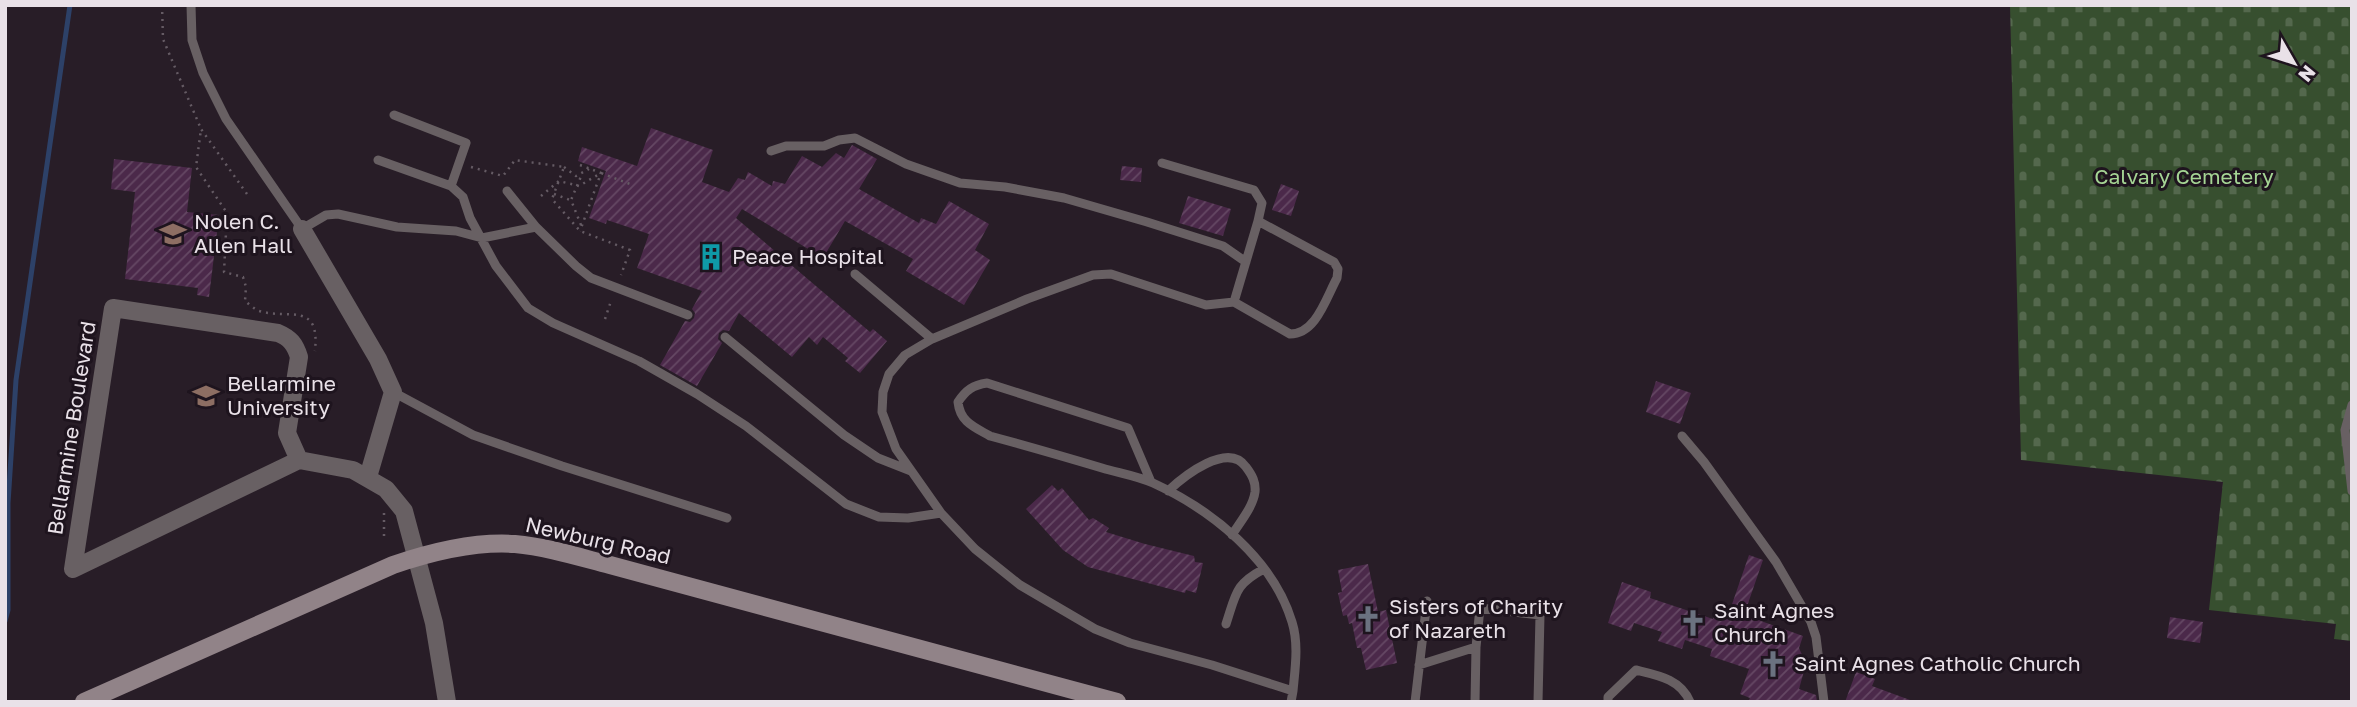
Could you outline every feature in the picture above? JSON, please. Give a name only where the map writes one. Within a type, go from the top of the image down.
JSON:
[{"type":"main road","name":"Newburg Road","points":[[85,702],[393,565],[472,545],[512,544],[610,565],[1116,702]]},
{"type":"street","points":[[302,229],[378,359],[393,392],[368,477]]},
{"type":"street","name":"Bellarmine Boulevard","points":[[113,308],[278,333],[288,337],[295,345],[299,357],[288,433],[299,460],[261,479],[73,569],[113,308]]},
{"type":"street","points":[[299,460],[353,470],[368,477],[386,489],[404,511],[435,624],[447,702]]},
{"type":"lane","points":[[191,5],[192,40],[203,73],[226,119],[302,229],[326,215],[338,214],[397,227],[456,231],[482,237],[536,227]]},
{"type":"lane","points":[[394,114],[466,143],[451,186]]},
{"type":"lane","points":[[771,151],[786,146],[824,146],[855,138],[906,164],[960,183],[1006,187],[1064,198],[1223,246],[1246,262]]},
{"type":"lane","points":[[378,160],[451,186],[463,197],[470,218],[496,266],[528,308],[553,323],[639,361],[697,394],[746,426],[846,504],[879,517],[908,518],[941,513]]},
{"type":"lane","points":[[1162,163],[1254,190],[1262,203],[1234,302]]},
{"type":"lane","points":[[507,191],[536,227],[591,278],[688,315]]},
{"type":"lane","points":[[1258,221],[1334,262],[1338,270],[1337,278],[1310,328],[1300,334],[1290,334],[1234,302],[1206,305],[1111,274],[1093,275],[932,339],[905,355],[889,374],[883,392],[882,412],[896,449],[941,513],[975,549],[1020,585],[1095,629],[1130,643],[1293,691]]},
{"type":"lane","points":[[855,274],[932,339]]},
{"type":"lane","points":[[726,337],[844,435],[878,458],[912,472]]},
{"type":"lane","points":[[1151,482],[1128,428],[987,383],[976,385],[965,392],[958,402],[964,420],[990,436],[1151,482],[1199,507],[1232,535],[1264,569],[1281,594],[1293,624],[1296,649],[1291,702]]},
{"type":"lane","points":[[393,392],[473,435],[726,518]]},
{"type":"lane","points":[[2352,405],[2345,430],[2352,491]]},
{"type":"lane","points":[[1682,436],[1776,562],[1811,622],[1816,636],[1824,702]]},
{"type":"lane","points":[[1168,491],[1185,475],[1201,467],[1234,457],[1242,461],[1255,481],[1255,492],[1232,535]]},
{"type":"lane","points":[[1226,624],[1238,587],[1246,578],[1264,569]]},
{"type":"lane","points":[[1415,702],[1427,601]]},
{"type":"lane","points":[[1475,702],[1480,608],[1540,615],[1538,702]]},
{"type":"lane","points":[[1419,665],[1476,647]]},
{"type":"lane","points":[[1608,702],[1608,697],[1636,670],[1665,677],[1686,692],[1690,702]]},
{"type":"path","points":[[162,5],[163,38],[201,129],[247,194]]},
{"type":"path","points":[[195,167],[201,129]]},
{"type":"path","points":[[468,166],[503,176],[515,160],[564,167],[576,176],[589,169]]},
{"type":"path","points":[[579,165],[630,184]]},
{"type":"path","points":[[553,196],[564,167]]},
{"type":"path","points":[[559,181],[577,186],[601,173]]},
{"type":"path","points":[[581,229],[601,173]]},
{"type":"path","points":[[581,229],[571,201],[582,174]]},
{"type":"path","points":[[541,196],[559,181]]},
{"type":"path","points":[[546,192],[571,201]]},
{"type":"path","points":[[553,196],[581,229],[630,250],[605,319]]},
{"type":"green space","name":"Calvary Cemetery","points":[[2010,5],[2352,5],[2352,641],[2334,639],[2336,624],[2209,610],[2223,482],[2021,460]]},
{"type":"building","name":"Peace Hospital","points":[[651,128],[713,150],[702,182],[729,192],[738,178],[745,180],[748,172],[772,186],[773,181],[785,184],[802,156],[822,167],[836,153],[844,158],[852,145],[877,159],[859,189],[919,223],[921,218],[936,224],[949,201],[989,224],[975,250],[990,260],[964,305],[906,271],[913,259],[845,221],[823,258],[742,209],[736,218],[870,332],[873,329],[887,341],[860,373],[845,361],[848,358],[823,337],[817,345],[809,337],[792,357],[739,313],[729,331],[723,330],[719,333],[718,339],[722,343],[697,386],[660,365],[685,321],[690,322],[694,318],[692,309],[702,291],[637,268],[649,234],[607,220],[606,224],[589,218],[606,171],[578,161],[582,147],[637,166]]},
{"type":"building","name":"Nolen C. Allen Hall","points":[[114,159],[192,168],[187,212],[219,215],[209,297],[197,295],[198,288],[125,279],[135,192],[111,189]]},
{"type":"building","points":[[1122,166],[1142,168],[1141,182],[1120,180]]},
{"type":"building","points":[[1281,184],[1299,191],[1291,216],[1272,210]]},
{"type":"building","points":[[1188,196],[1231,209],[1223,236],[1179,223]]},
{"type":"building","points":[[1656,381],[1691,393],[1680,424],[1646,412]]},
{"type":"building","points":[[1052,485],[1058,491],[1062,488],[1089,520],[1093,518],[1109,528],[1106,532],[1194,556],[1195,562],[1203,563],[1196,593],[1186,590],[1185,593],[1088,567],[1063,550],[1026,509]]},
{"type":"building","points":[[1749,555],[1763,560],[1744,615],[1803,636],[1799,648],[1806,664],[1799,689],[1816,695],[1817,702],[1748,702],[1750,698],[1740,694],[1749,669],[1710,656],[1712,649],[1685,640],[1682,649],[1658,641],[1662,632],[1634,623],[1631,631],[1608,623],[1622,582],[1651,592],[1650,598],[1713,619],[1716,611],[1726,615]]},
{"type":"building","name":"Sisters of Charity of Nazareth","points":[[1368,564],[1378,612],[1386,610],[1397,663],[1366,670],[1361,648],[1357,648],[1352,623],[1349,624],[1347,615],[1343,616],[1338,593],[1342,592],[1338,570]]},
{"type":"building","points":[[2170,617],[2203,622],[2200,643],[2167,638]]},
{"type":"building","points":[[1856,672],[1875,679],[1872,686],[1910,702],[1845,702]]},
{"type":"waterway","points":[[5,621],[8,610],[8,503],[16,380],[70,5]]},
{"type":"place","name":"Nolen C. Allen Hall","points":[[173,234]]},
{"type":"place","name":"Peace Hospital","points":[[711,257]]},
{"type":"place","name":"Bellarmine University","points":[[206,396]]},
{"type":"place","name":"Sisters of Charity of Nazareth","points":[[1368,619]]},
{"type":"place","name":"Saint Agnes Church","points":[[1693,623]]},
{"type":"place","name":"Saint Agnes Catholic Church","points":[[1773,664]]}]
